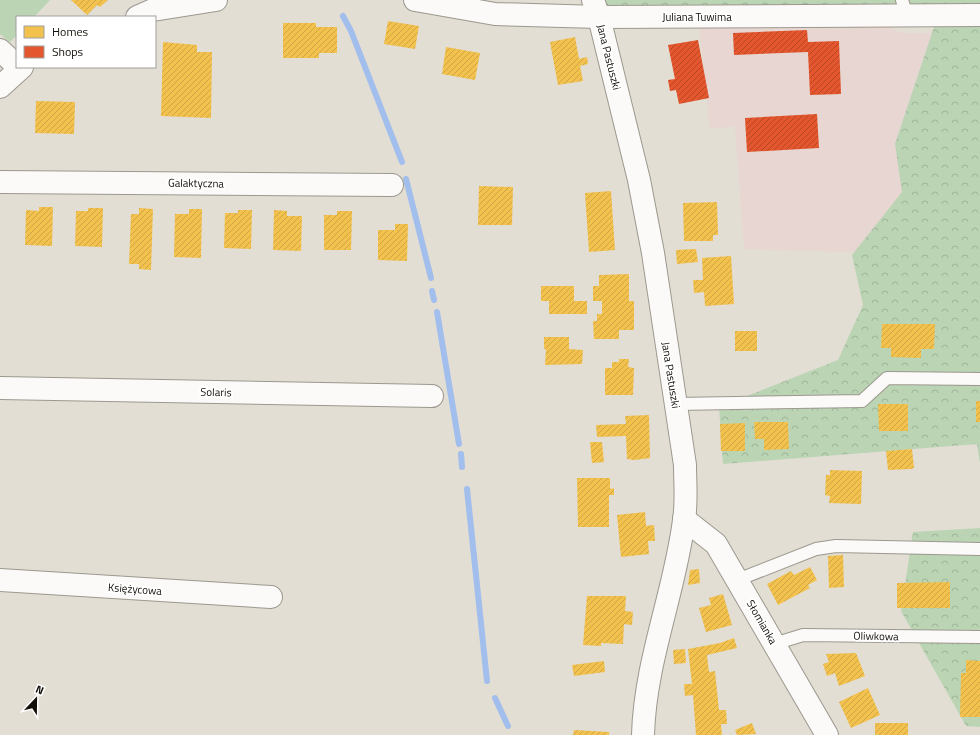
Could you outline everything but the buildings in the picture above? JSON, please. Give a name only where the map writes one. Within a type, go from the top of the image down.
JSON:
[{"type":"street","points":[[139,16],[163,4],[216,0]]},
{"type":"street","name":"Juliana Tuwima","points":[[416,0],[495,14],[596,8],[905,8],[980,15]]},
{"type":"street","name":"Jana Pastuszki","points":[[596,8],[639,180],[653,253],[685,465],[686,491],[684,519],[676,562],[651,671],[643,735]]},
{"type":"street","points":[[0,50],[16,64]]},
{"type":"street","points":[[0,87],[18,68]]},
{"type":"street","name":"Galaktyczna","points":[[0,182],[392,185]]},
{"type":"street","name":"Solaris","points":[[0,388],[432,396]]},
{"type":"street","name":"Słomianka","points":[[684,519],[716,544],[827,735]]},
{"type":"street","name":"Księżycowa","points":[[0,580],[271,597]]},
{"type":"lane","points":[[676,404],[862,400],[887,378],[980,379]]},
{"type":"lane","points":[[737,580],[816,549],[836,546],[980,549]]},
{"type":"lane","name":"Oliwkowa","points":[[774,644],[803,635],[980,637]]},
{"type":"shaded area","points":[[699,23],[879,23],[902,33],[980,33],[980,256],[744,249],[735,126],[710,129]]},
{"type":"green space","points":[[0,0],[50,0],[35,16],[16,16],[16,36],[10,42],[0,34]]},
{"type":"green space","points":[[593,0],[980,0],[980,464],[977,444],[723,464],[719,407],[838,360],[863,305],[852,255],[902,192],[895,144],[936,21],[600,22]]},
{"type":"green space","points":[[980,528],[980,727],[966,726],[901,611],[913,532]]},
{"type":"waterway","points":[[343,16],[351,31],[402,162]]},
{"type":"waterway","points":[[406,179],[431,278]]},
{"type":"waterway","points":[[432,291],[434,300]]},
{"type":"waterway","points":[[437,312],[459,444]]},
{"type":"waterway","points":[[461,454],[462,467]]},
{"type":"waterway","points":[[467,489],[487,681]]},
{"type":"waterway","points":[[495,698],[508,726]]}]
